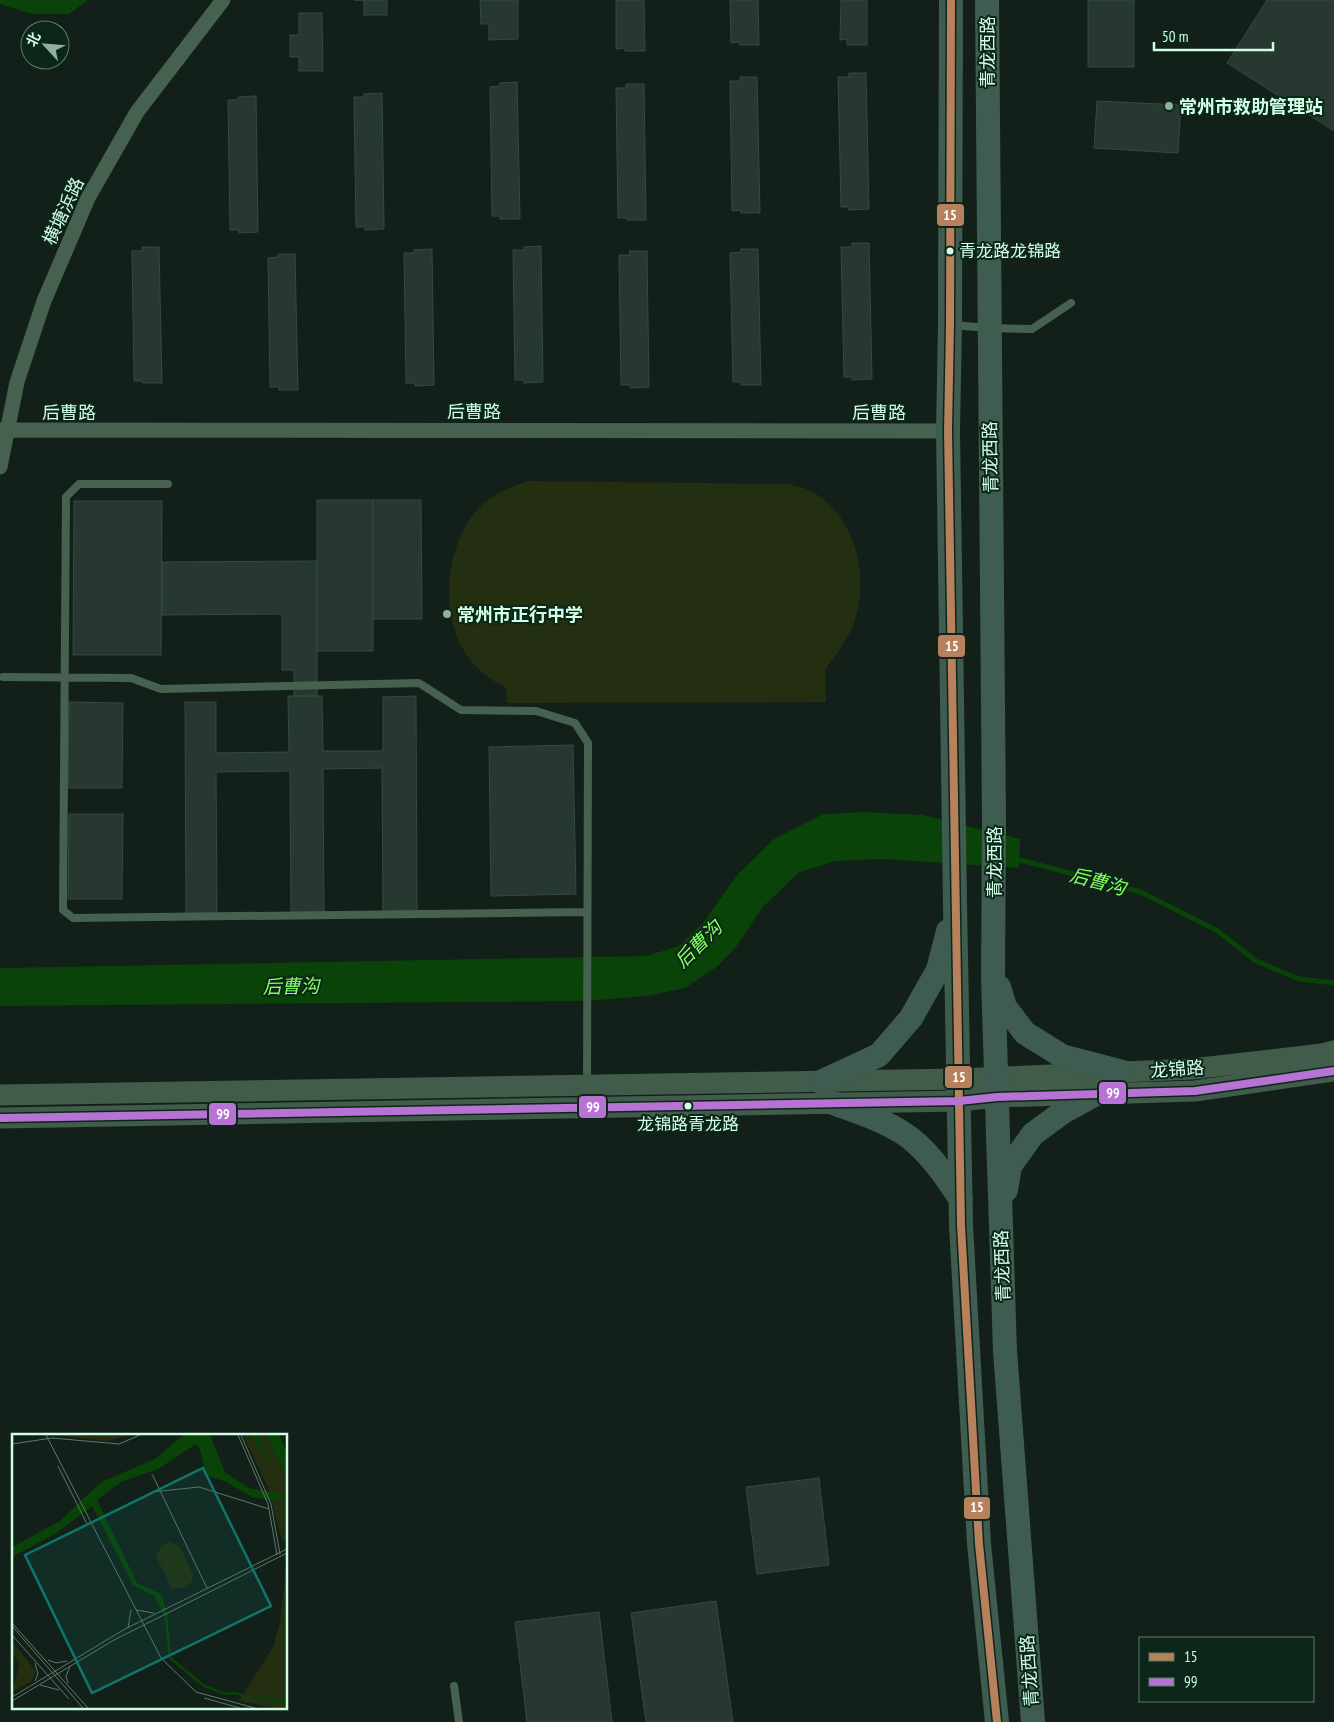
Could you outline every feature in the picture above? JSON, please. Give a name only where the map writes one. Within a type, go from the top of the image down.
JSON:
[{"type":"main road","name":"青龙西路","points":[[951,0],[948,431],[961,1200],[979,1544],[997,1722]]},
{"type":"main road","name":"青龙西路","points":[[987,0],[994,967],[1004,1351],[1033,1722]]},
{"type":"main road","points":[[821,1082],[880,1055],[911,1018],[938,970],[955,903]]},
{"type":"main road","points":[[994,967],[1005,1007],[1024,1033],[1062,1056],[1123,1072]]},
{"type":"main road","name":"龙锦路","points":[[959,1090],[1123,1072],[1192,1069],[1334,1051]]},
{"type":"main road","name":"龙锦路","points":[[997,1087],[1096,1094],[1195,1091],[1334,1071]]},
{"type":"main road","points":[[0,1095],[821,1082],[959,1090]]},
{"type":"main road","points":[[0,1118],[833,1103],[959,1090]]},
{"type":"main road","points":[[1001,1221],[1010,1166],[1033,1134],[1063,1112],[1096,1094]]},
{"type":"main road","points":[[833,1103],[883,1122],[916,1142],[940,1170],[961,1200]]},
{"type":"street","name":"横塘浜路","points":[[0,467],[4,430],[17,382],[44,301],[88,198],[137,112],[223,0]]},
{"type":"street","name":"后曹路","points":[[4,430],[948,431]]},
{"type":"lane","points":[[950,325],[1032,329],[1070,303]]},
{"type":"lane","points":[[168,484],[79,484],[66,497],[63,910],[73,918],[586,912]]},
{"type":"lane","points":[[3,677],[131,678],[161,689],[420,683],[461,710],[536,711],[575,723],[588,743],[586,912],[587,1086]]},
{"type":"lane","points":[[454,1686],[460,1722]]},
{"type":"shaded area","points":[[528,481],[788,484],[811,491],[827,502],[840,517],[850,534],[860,572],[860,592],[857,612],[851,630],[839,651],[825,669],[826,702],[507,703],[506,688],[480,671],[461,646],[453,626],[450,604],[450,581],[453,558],[460,537],[471,518],[484,503],[494,496]]},
{"type":"water","points":[[0,0],[88,0],[69,14],[32,14],[0,4]]},
{"type":"water","points":[[865,812],[923,815],[1020,839],[1019,868],[883,859],[835,861],[798,873],[762,908],[736,947],[718,966],[685,988],[647,996],[585,1001],[0,1006],[0,968],[646,956],[679,946],[702,924],[738,874],[774,839],[823,814]]},
{"type":"building","points":[[364,0],[387,0],[387,15],[364,15]]},
{"type":"building","points":[[480,0],[518,0],[518,39],[489,40],[489,24],[481,24]]},
{"type":"building","points":[[616,0],[644,0],[645,51],[625,51],[625,48],[616,49]]},
{"type":"building","points":[[730,0],[758,0],[759,45],[740,45],[739,42],[731,43]]},
{"type":"building","points":[[841,0],[867,0],[867,45],[847,45],[847,39],[840,40]]},
{"type":"building","points":[[1088,0],[1134,0],[1134,67],[1088,67]]},
{"type":"building","points":[[1267,0],[1334,0],[1334,131],[1227,63]]},
{"type":"building","points":[[299,13],[322,13],[323,71],[299,71],[299,57],[290,57],[290,35],[299,35]]},
{"type":"building","points":[[849,73],[866,73],[869,209],[849,210],[849,207],[841,207],[838,77],[849,77]]},
{"type":"building","points":[[740,77],[757,77],[760,213],[741,213],[741,210],[732,211],[730,81],[740,81]]},
{"type":"building","points":[[517,82],[520,219],[500,219],[500,216],[492,216],[490,87],[500,86],[500,83]]},
{"type":"building","points":[[626,84],[644,84],[646,220],[618,218],[616,88],[626,88]]},
{"type":"building","points":[[382,93],[384,229],[365,230],[365,227],[356,227],[354,97],[364,97],[364,94]]},
{"type":"building","points":[[256,96],[258,232],[239,233],[239,230],[230,230],[228,100],[238,100],[238,97]]},
{"type":"building","points":[[1097,101],[1181,105],[1178,153],[1094,148]]},
{"type":"building","points":[[852,243],[869,243],[872,379],[852,380],[852,377],[844,377],[841,247],[852,247]]},
{"type":"building","points":[[541,246],[543,382],[524,383],[524,380],[515,380],[513,250],[524,250],[524,247]]},
{"type":"building","points":[[142,247],[159,247],[162,383],[134,381],[132,251],[142,251]]},
{"type":"building","points":[[432,249],[434,385],[415,386],[415,383],[406,383],[404,253],[414,253],[414,250]]},
{"type":"building","points":[[741,249],[758,249],[761,385],[741,385],[741,382],[733,382],[730,253],[741,252]]},
{"type":"building","points":[[629,251],[647,251],[649,387],[630,388],[630,385],[621,385],[619,255],[630,255]]},
{"type":"building","points":[[278,254],[295,254],[298,390],[279,390],[279,387],[270,387],[268,258],[278,257]]},
{"type":"building","points":[[317,500],[373,500],[373,651],[317,651]]},
{"type":"building","points":[[373,500],[421,500],[422,619],[373,619]]},
{"type":"building","points":[[74,501],[162,501],[161,655],[73,655]]},
{"type":"building","points":[[317,561],[317,696],[294,696],[294,670],[282,670],[282,614],[162,615],[162,562]]},
{"type":"building","points":[[288,696],[322,696],[323,751],[383,751],[383,697],[416,696],[417,913],[383,913],[382,768],[323,769],[324,914],[291,914],[290,771],[216,772],[217,914],[186,915],[185,702],[216,702],[216,753],[289,752]]},
{"type":"building","points":[[69,702],[123,703],[122,788],[68,788]]},
{"type":"building","points":[[573,745],[576,894],[491,896],[489,747]]},
{"type":"building","points":[[69,814],[123,814],[122,899],[68,899]]},
{"type":"building","points":[[819,1478],[829,1565],[757,1574],[746,1487]]},
{"type":"building","points":[[716,1601],[733,1722],[646,1722],[631,1613]]},
{"type":"building","points":[[599,1612],[612,1722],[527,1722],[515,1622]]},
{"type":"waterway","name":"后曹沟","points":[[1013,858],[1141,892],[1218,931],[1256,961],[1299,979],[1334,983]]},
{"type":"transit line","name":"15","points":[[951,0],[948,431],[961,1225],[979,1544],[997,1722]]},
{"type":"transit line","name":"99","points":[[0,1118],[959,1101],[997,1097],[1195,1091],[1334,1071]]},
{"type":"place","name":"常州市救助管理站","points":[[1169,106]]},
{"type":"place","name":"青龙路龙锦路","points":[[950,251]]},
{"type":"place","name":"常州市正行中学","points":[[447,614]]},
{"type":"place","name":"龙锦路青龙路","points":[[688,1106]]}]
